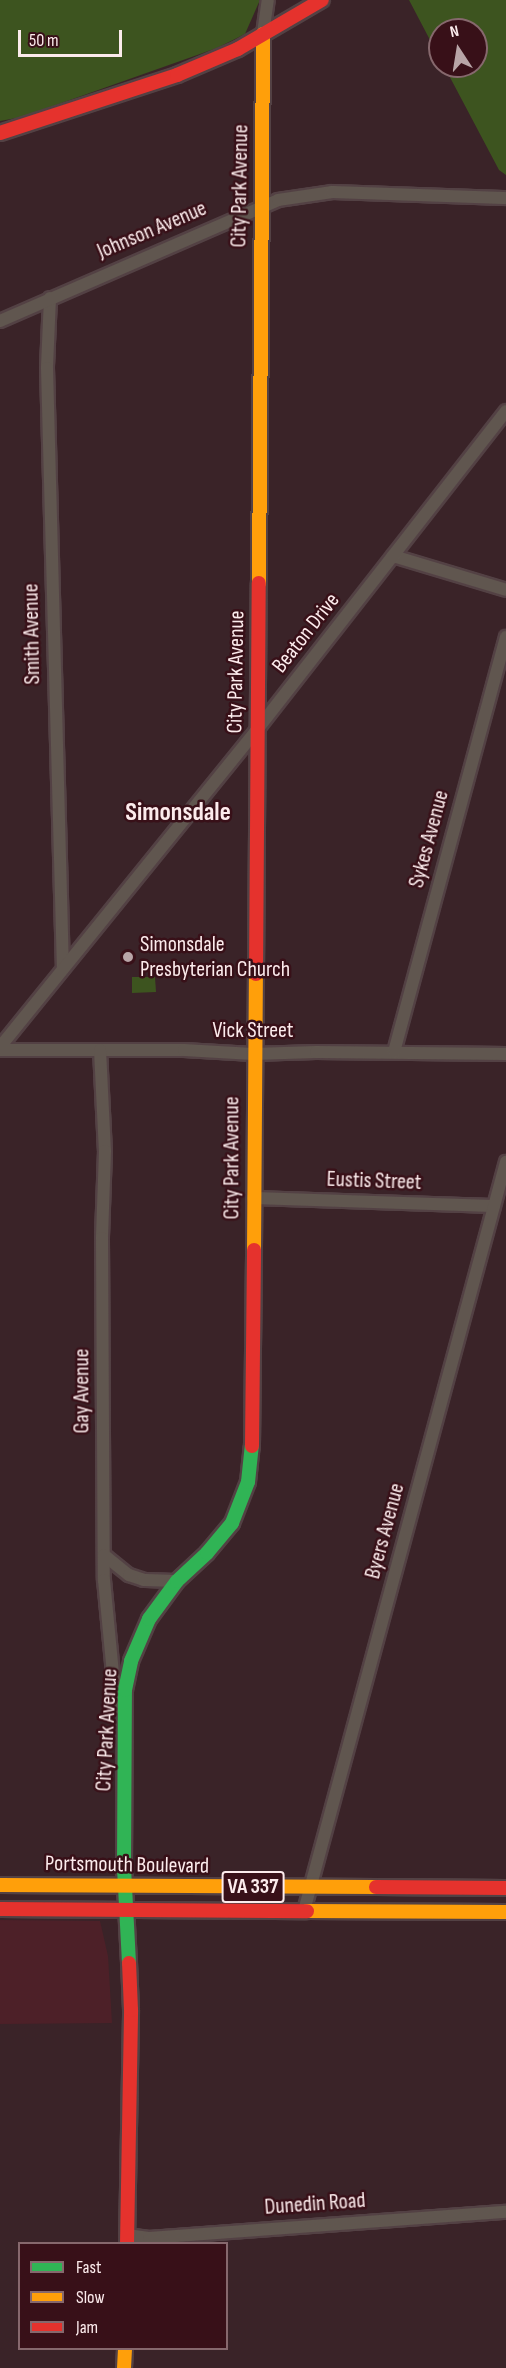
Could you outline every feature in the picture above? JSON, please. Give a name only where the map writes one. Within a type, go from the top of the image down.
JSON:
[{"type":"street","points":[[263,34],[268,0]]},
{"type":"street","points":[[0,132],[177,75],[238,49],[322,0]]},
{"type":"street","name":"City Park Avenue","points":[[127,2240],[131,2010],[125,1886],[125,1690],[135,1651],[149,1619],[177,1581],[219,1540],[232,1523],[248,1482],[252,1459],[253,1054],[263,34]]},
{"type":"street","name":"Johnson Avenue","points":[[0,321],[260,206],[297,196],[332,192],[506,198]]},
{"type":"street","name":"Smith Avenue","points":[[50,298],[47,380],[63,969]]},
{"type":"street","name":"Beaton Drive","points":[[0,1048],[256,731],[506,411]]},
{"type":"street","points":[[393,556],[506,590]]},
{"type":"street","name":"Sykes Avenue","points":[[394,1052],[506,636]]},
{"type":"street","name":"Vick Street","points":[[0,1048],[184,1050],[253,1054],[394,1052],[506,1054]]},
{"type":"street","name":"Gay Avenue","points":[[100,1050],[105,1151],[102,1238],[104,1555],[113,1674],[124,1730]]},
{"type":"street","name":"Byers Avenue","points":[[304,1911],[506,1162]]},
{"type":"street","name":"Eustis Street","points":[[253,1198],[494,1206]]},
{"type":"street","points":[[104,1555],[115,1566],[144,1580],[177,1581]]},
{"type":"street","name":"Portsmouth Boulevard","points":[[0,1885],[506,1888]]},
{"type":"street","name":"Portsmouth Boulevard","points":[[0,1909],[506,1912]]},
{"type":"street","name":"Dunedin Road","points":[[127,2240],[506,2212]]},
{"type":"street","points":[[124,2368],[125,2350]]},
{"type":"shaded area","points":[[0,1920],[100,1921],[108,1956],[112,2023],[0,2024]]},
{"type":"green space","points":[[0,0],[260,0],[245,34],[217,48],[22,117],[0,121]]},
{"type":"green space","points":[[409,0],[506,0],[506,175],[499,170],[450,78],[488,78],[488,18],[428,18],[428,36]]},
{"type":"green space","points":[[132,977],[155,977],[156,992],[132,993]]},
{"type":"traffic: fast","points":[[129,1963],[124,1866],[125,1690],[131,1661],[149,1619],[177,1581],[207,1553],[232,1523],[248,1482],[252,1446]]},
{"type":"traffic: slow","points":[[259,583],[263,34]]},
{"type":"traffic: slow","points":[[254,1250],[256,974]]},
{"type":"traffic: slow","points":[[0,1885],[376,1887]]},
{"type":"traffic: slow","points":[[307,1911],[506,1912]]},
{"type":"traffic: slow","points":[[124,2368],[125,2350]]},
{"type":"traffic: jam","points":[[0,133],[177,75],[238,49],[322,0]]},
{"type":"traffic: jam","points":[[256,974],[259,583]]},
{"type":"traffic: jam","points":[[252,1446],[254,1250]]},
{"type":"traffic: jam","points":[[376,1887],[506,1888]]},
{"type":"traffic: jam","points":[[0,1909],[307,1911]]},
{"type":"traffic: jam","points":[[127,2242],[131,2010],[129,1963]]},
{"type":"place","name":"Simonsdale Presbyterian Church","points":[[128,957]]},
{"type":"district","name":"Simonsdale","points":[[178,813]]}]
